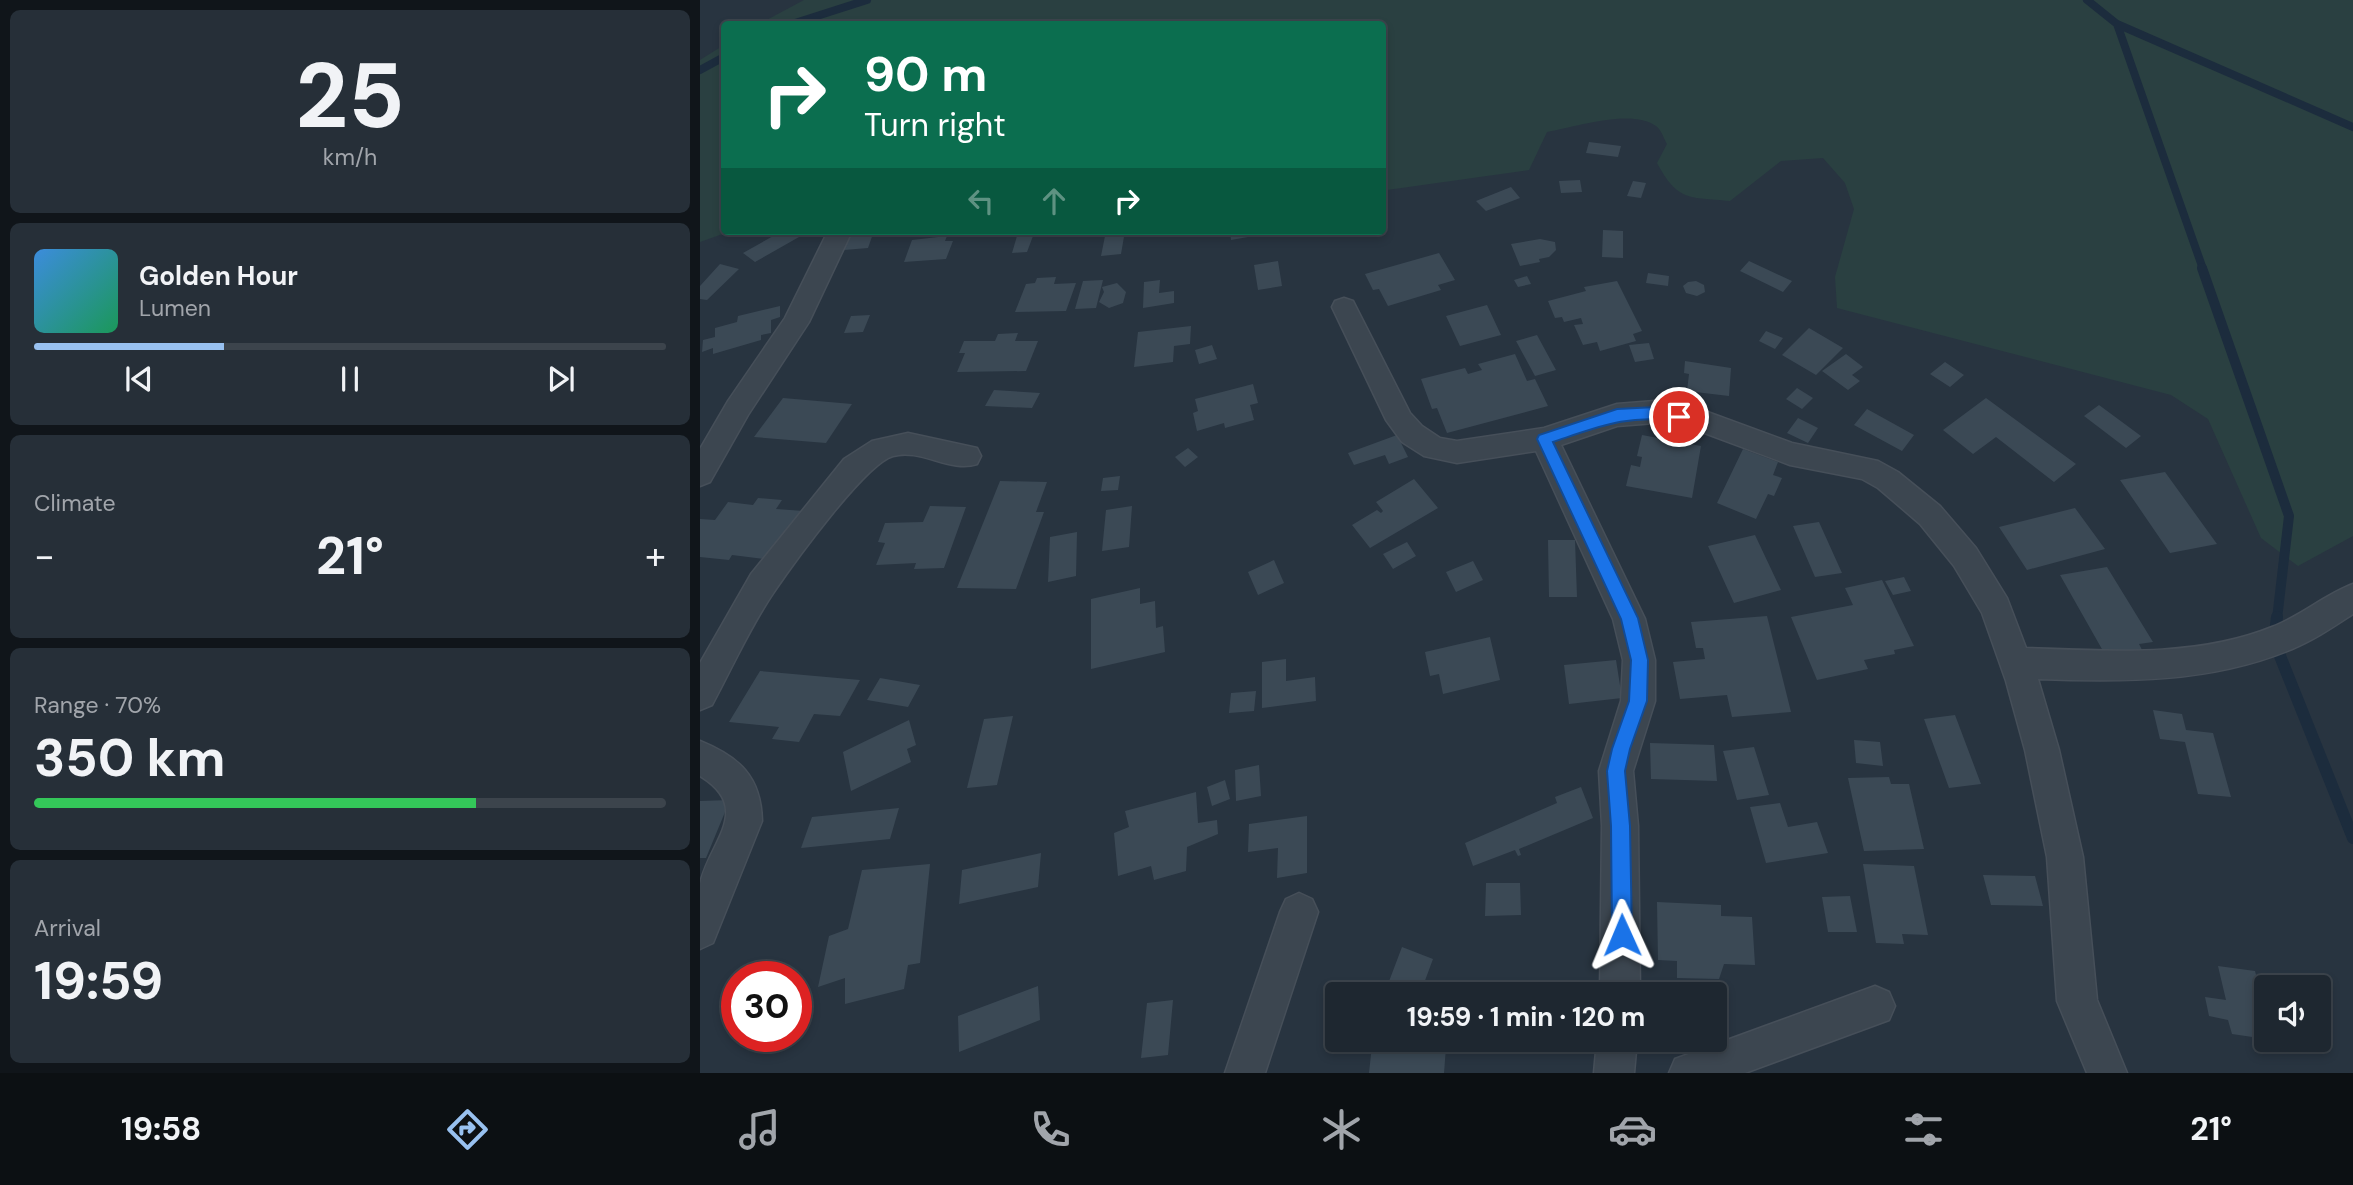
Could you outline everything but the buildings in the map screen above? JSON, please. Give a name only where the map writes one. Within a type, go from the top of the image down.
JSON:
[{"type":"street","points":[[700,474],[738,408],[796,322],[838,235]]},
{"type":"street","points":[[1344,307],[1400,420],[1412,434],[1434,448],[1457,453],[1544,439],[1617,415],[1656,412],[1702,421],[1790,454],[1868,469],[1888,480],[1921,506],[1965,557],[1996,608],[2015,663],[2042,750],[2065,857],[2077,1001],[2106,1073]]},
{"type":"street","points":[[1544,439],[1629,618],[1639,660],[1638,701],[1616,771],[1620,840],[1621,982]]},
{"type":"street","points":[[700,694],[762,584],[854,467],[870,453],[894,444],[921,445],[967,456]]},
{"type":"street","points":[[2015,663],[2125,666],[2173,664],[2225,656],[2274,641],[2353,598]]},
{"type":"street","points":[[700,758],[727,773],[745,804],[744,821],[700,930]]},
{"type":"street","points":[[1245,1073],[1299,912]]},
{"type":"street","points":[[1689,1073],[1875,1006]]},
{"type":"street","points":[[1614,1073],[1616,1052]]},
{"type":"green space","points":[[804,0],[2353,0],[2353,536],[2298,566],[2261,538],[2208,419],[2171,395],[1837,308],[1835,277],[1854,209],[1845,183],[1823,158],[1781,161],[1730,201],[1694,198],[1672,185],[1657,163],[1667,144],[1658,127],[1646,121],[1618,119],[1547,132],[1529,170],[1387,190],[1386,21],[765,21]]},
{"type":"green space","points":[[721,47],[721,235],[700,242],[700,60]]},
{"type":"waterway","points":[[801,21],[867,0]]},
{"type":"waterway","points":[[2087,0],[2117,24]]},
{"type":"waterway","points":[[2117,24],[2353,127]]},
{"type":"waterway","points":[[2117,24],[2203,269]]},
{"type":"waterway","points":[[700,70],[721,59]]},
{"type":"waterway","points":[[2202,268],[2289,516],[2277,619]]},
{"type":"waterway","points":[[2277,617],[2274,641],[2353,838]]},
{"type":"route","points":[[1622,935],[1616,771],[1638,701],[1639,660],[1629,618],[1544,439],[1617,415],[1656,412],[1679,417]]}]
